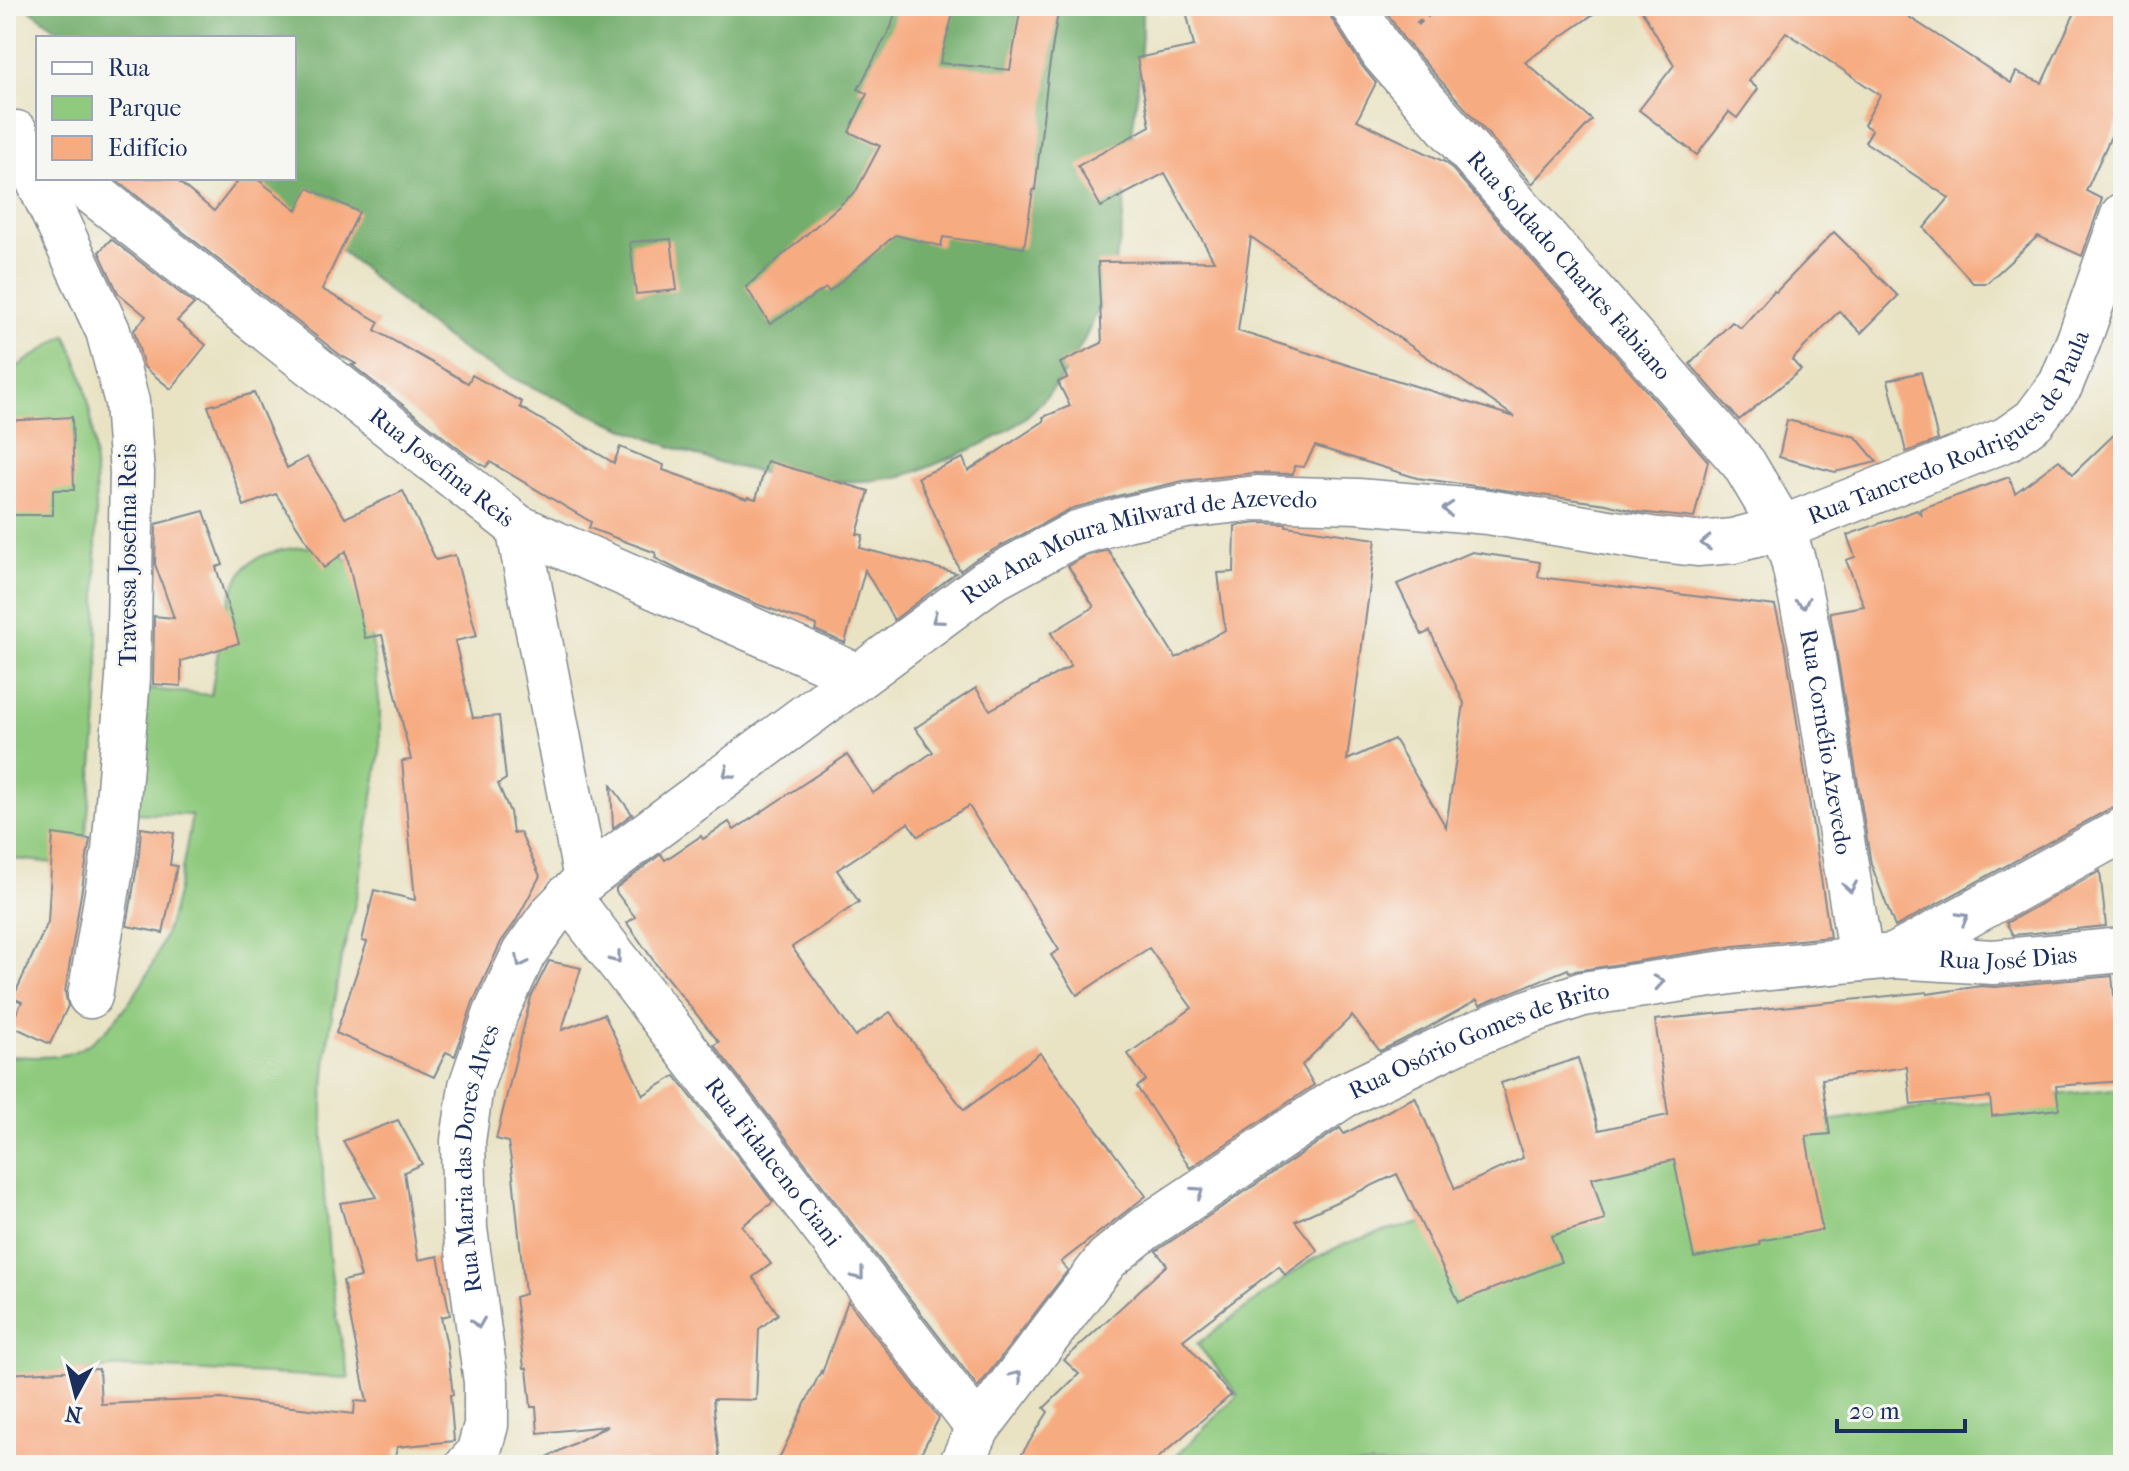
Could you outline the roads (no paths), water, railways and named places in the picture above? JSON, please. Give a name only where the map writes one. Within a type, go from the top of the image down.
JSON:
[{"type":"street","name":"Rua Soldado Charles Fabiano","points":[[1353,6],[1383,53],[1744,464],[1782,528]]},
{"type":"street","name":"Travessa Josefina Reis","points":[[20,136],[36,171]]},
{"type":"street","name":"Travessa Josefina Reis","points":[[40,180],[108,331],[127,402],[132,473],[128,678],[114,851],[90,996]]},
{"type":"street","name":"Rua Josefina Reis","points":[[77,180],[518,527],[858,676]]},
{"type":"street","name":"Rua Tancredo Rodrigues de Paula","points":[[1782,528],[2007,439],[2034,420],[2061,384],[2123,215]]},
{"type":"street","name":"Rua Ana Moura Milward de Azevedo","points":[[577,888],[988,581],[1077,533],[1186,506],[1257,498],[1358,501],[1488,512],[1697,544],[1733,541],[1782,528]]},
{"type":"street","points":[[518,527],[577,888]]},
{"type":"street","name":"Rua Cornélio Azevedo","points":[[1782,528],[1793,560],[1877,958]]},
{"type":"street","name":"Rua Osório Gomes de Brito","points":[[970,1446],[1107,1259],[1144,1229],[1343,1096],[1462,1039],[1583,994],[1738,971],[1877,958],[2123,830]]},
{"type":"street","name":"Rua Fidalceno Ciani","points":[[577,888],[970,1446]]},
{"type":"street","name":"Rua Maria das Dores Alves","points":[[468,1465],[478,1454],[486,1425],[486,1382],[465,1229],[463,1141],[471,1086],[496,1013],[524,953],[552,914],[577,888]]},
{"type":"street","name":"Rua José Dias","points":[[1877,958],[1993,962],[2123,950]]}]
